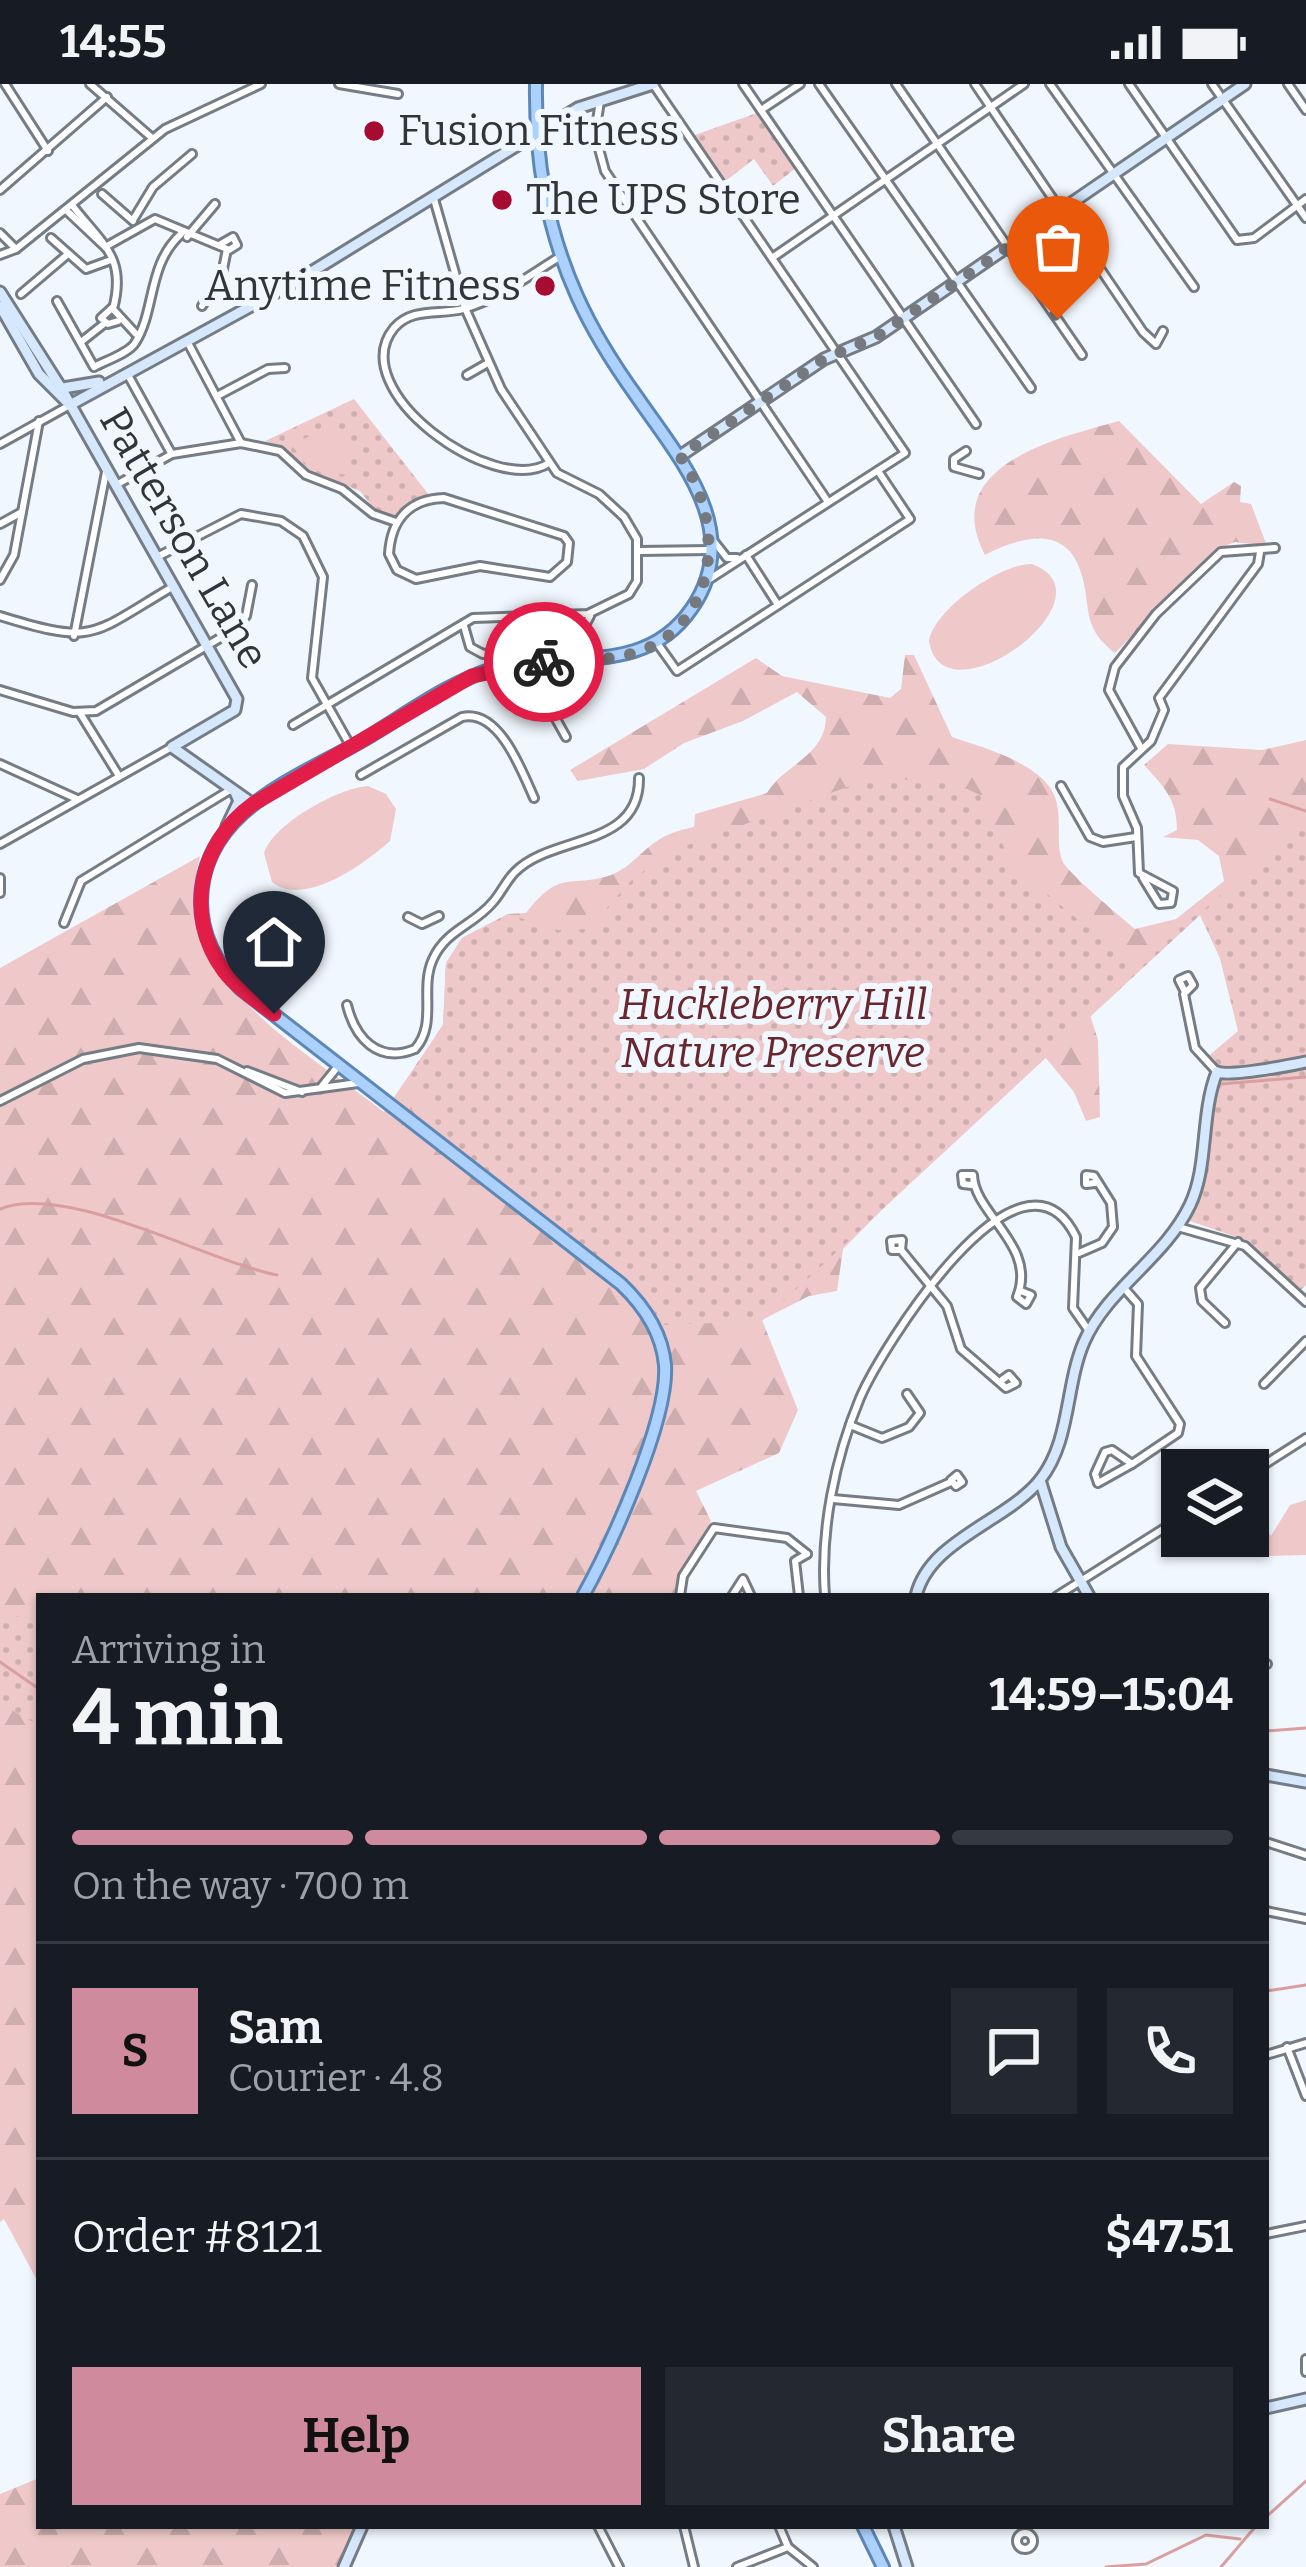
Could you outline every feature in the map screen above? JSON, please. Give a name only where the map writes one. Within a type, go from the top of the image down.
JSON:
[{"type":"main road","points":[[536,84],[540,178],[561,256],[594,332],[702,494],[710,544],[694,606],[657,643],[625,656],[536,662],[472,676],[253,804],[227,826],[211,849],[201,909],[220,966],[339,1065],[621,1284],[655,1327],[665,1363],[663,1398],[609,1544],[584,1593]]},
{"type":"main road","points":[[864,2529],[883,2567]]},
{"type":"street","points":[[5,84],[48,151]]},
{"type":"street","points":[[90,84],[152,138]]},
{"type":"street","points":[[0,255],[16,249],[152,138],[190,115],[261,84]]},
{"type":"street","points":[[339,84],[398,94]]},
{"type":"street","points":[[0,444],[185,338],[295,282],[601,98],[653,84],[905,453],[703,583]]},
{"type":"street","points":[[743,84],[976,424]]},
{"type":"street","points":[[761,110],[800,84]]},
{"type":"street","points":[[819,84],[1030,388]]},
{"type":"street","points":[[896,84],[1082,355]]},
{"type":"street","points":[[975,84],[1156,344],[1163,331]]},
{"type":"street","points":[[772,258],[1024,84]]},
{"type":"street","points":[[1049,84],[1193,287]]},
{"type":"street","points":[[1130,84],[1241,242],[1306,199]]},
{"type":"street","points":[[1212,84],[1306,218]]},
{"type":"street","points":[[680,456],[836,353],[903,318],[1245,84]]},
{"type":"street","points":[[1288,84],[1306,110]]},
{"type":"street","points":[[0,190],[106,97]]},
{"type":"street","points":[[601,98],[595,134],[605,171],[829,502]]},
{"type":"street","points":[[133,220],[153,187],[192,154]]},
{"type":"street","points":[[102,194],[140,228]]},
{"type":"street","points":[[434,198],[465,308],[488,363],[549,463],[571,484],[611,502],[632,529],[639,550],[635,586],[594,613],[571,645],[479,654],[470,647],[464,626]]},
{"type":"street","points":[[146,202],[159,220],[184,235],[229,250]]},
{"type":"street","points":[[57,301],[94,367],[132,346],[147,324],[152,279],[184,235],[215,204]]},
{"type":"street","points":[[69,207],[106,247],[120,280],[113,308],[118,320],[136,334]]},
{"type":"street","points":[[106,247],[159,220]]},
{"type":"street","points":[[0,232],[16,249]]},
{"type":"street","points":[[202,306],[222,274],[229,250],[237,244],[233,237],[219,245]]},
{"type":"street","points":[[51,238],[90,270],[112,259]]},
{"type":"street","points":[[21,294],[68,254]]},
{"type":"street","points":[[549,463],[529,472],[463,453],[423,425],[394,389],[385,352],[395,327],[416,314],[465,308],[561,256]]},
{"type":"street","points":[[0,292],[70,405]]},
{"type":"street","points":[[0,306],[38,374],[70,405]]},
{"type":"street","points":[[105,323],[101,314],[113,308]]},
{"type":"street","points":[[81,343],[105,323],[118,320]]},
{"type":"street","points":[[185,338],[241,443]]},
{"type":"street","points":[[466,375],[488,363]]},
{"type":"street","points":[[219,395],[268,369],[285,368]]},
{"type":"street","points":[[61,388],[121,375]]},
{"type":"street","points":[[121,375],[172,454]]},
{"type":"street","name":"Patterson Lane","points":[[70,405],[238,705],[172,747]]},
{"type":"street","points":[[0,580],[14,555],[39,422]]},
{"type":"street","points":[[116,485],[172,454],[241,443],[283,452],[306,476],[342,489],[374,514],[396,522]]},
{"type":"street","points":[[966,452],[954,459],[954,466],[979,474]]},
{"type":"street","points":[[74,636],[106,469]]},
{"type":"street","points":[[657,643],[677,671],[910,519],[878,471]]},
{"type":"street","points":[[444,498],[546,530],[569,543],[567,562],[553,576],[480,566],[421,580],[391,563],[396,522],[421,501],[444,498]]},
{"type":"street","points":[[0,524],[22,512]]},
{"type":"street","points":[[158,557],[242,514],[271,518],[297,530],[322,569],[310,659],[314,686],[351,747]]},
{"type":"street","points":[[639,550],[710,544],[727,558],[746,555]]},
{"type":"street","points":[[1141,748],[1109,690],[1114,667],[1156,614],[1221,552],[1238,547],[1260,552],[1275,548]]},
{"type":"street","points":[[1142,878],[1171,889],[1171,903],[1159,904],[1142,878],[1135,863],[1136,837],[1122,772],[1151,741],[1164,710],[1159,698],[1258,564],[1260,552]]},
{"type":"street","points":[[746,555],[778,605]]},
{"type":"street","points":[[0,690],[80,713],[109,704],[240,624],[252,585]]},
{"type":"street","points":[[0,616],[74,636],[94,633],[174,586]]},
{"type":"street","points":[[293,724],[473,618],[502,613],[594,613]]},
{"type":"street","points":[[574,616],[581,629]]},
{"type":"street","points":[[536,662],[541,692],[566,737]]},
{"type":"street","points":[[80,713],[119,776]]},
{"type":"street","points":[[362,775],[462,717],[476,715],[491,723],[534,798]]},
{"type":"street","points":[[0,844],[172,747],[253,804]]},
{"type":"street","points":[[0,764],[77,799]]},
{"type":"street","points":[[347,1005],[352,1026],[367,1045],[393,1054],[415,1048],[427,1027],[428,973],[450,934],[490,907],[527,862],[595,837],[625,818],[638,801],[639,778]]},
{"type":"street","points":[[64,923],[80,880],[236,790],[251,795],[295,779]]},
{"type":"street","points":[[1061,786],[1090,837],[1103,842],[1136,837]]},
{"type":"street","points":[[227,826],[238,800],[236,790]]},
{"type":"street","points":[[0,878],[0,893]]},
{"type":"street","points":[[408,917],[422,924],[439,916]]},
{"type":"street","points":[[1184,990],[1195,1048],[1217,1072],[1227,1076],[1306,1062]]},
{"type":"street","points":[[0,1101],[83,1059],[119,1050],[184,1051],[304,1093],[342,1082],[364,1084]]},
{"type":"street","points":[[317,1090],[339,1065]]},
{"type":"street","points":[[918,1593],[936,1560],[1022,1499],[1043,1475],[1089,1331],[1178,1227],[1195,1192],[1206,1102],[1217,1072]]},
{"type":"street","points":[[1079,1253],[1102,1243],[1113,1227],[1111,1203],[1094,1184]]},
{"type":"street","points":[[972,1185],[1000,1220],[1018,1254],[1021,1291]]},
{"type":"street","points":[[825,1593],[824,1556],[850,1425],[891,1336],[929,1284],[1000,1220],[1025,1208],[1047,1208],[1070,1224],[1079,1253],[1072,1302],[1089,1331]]},
{"type":"street","points":[[1178,1227],[1238,1242],[1306,1302]]},
{"type":"street","points":[[1225,1323],[1202,1301],[1200,1288],[1238,1242]]},
{"type":"street","points":[[901,1250],[947,1306],[961,1349],[1002,1380]]},
{"type":"street","points":[[1124,1288],[1138,1304],[1134,1338],[1140,1366],[1180,1424],[1178,1433],[1132,1464],[1103,1483],[1094,1478],[1107,1450],[1132,1464]]},
{"type":"street","points":[[1264,1384],[1306,1341]]},
{"type":"street","points":[[850,1425],[882,1438],[909,1427],[920,1413],[908,1394]]},
{"type":"street","points":[[1269,1462],[1306,1438]]},
{"type":"street","points":[[1043,1475],[1047,1505],[1087,1593]]},
{"type":"street","points":[[833,1499],[899,1505],[951,1482]]},
{"type":"street","points":[[1022,1499],[1034,1497],[1047,1505]]},
{"type":"street","points":[[680,1593],[683,1576],[714,1528],[787,1538],[807,1554],[824,1556]]},
{"type":"street","points":[[1062,1593],[1161,1530]]},
{"type":"street","points":[[787,1538],[799,1593]]},
{"type":"street","points":[[795,1561],[807,1554]]},
{"type":"street","points":[[734,1593],[742,1579],[749,1593]]},
{"type":"street","points":[[1269,1776],[1306,1782]]},
{"type":"street","points":[[1269,1843],[1306,1856]]},
{"type":"street","points":[[1269,1912],[1306,1919]]},
{"type":"street","points":[[1269,2054],[1306,2043]]},
{"type":"street","points":[[1286,2047],[1306,2096]]},
{"type":"street","points":[[1269,2233],[1306,2226]]},
{"type":"street","points":[[1306,2359],[1306,2372]]},
{"type":"street","points":[[1269,2407],[1306,2399]]},
{"type":"street","points":[[344,2567],[361,2529]]},
{"type":"street","points":[[600,2529],[619,2567]]},
{"type":"street","points":[[685,2529],[694,2567]]},
{"type":"street","points":[[780,2529],[788,2547],[813,2567]]},
{"type":"street","points":[[895,2529],[907,2567]]},
{"type":"street","points":[[737,2567],[788,2547]]},
{"type":"green space","points":[[757,113],[796,168],[773,186],[754,159],[723,183],[692,136]]},
{"type":"green space","points":[[354,399],[429,495],[393,517],[374,509],[360,491],[309,471],[288,451],[265,441]]},
{"type":"green space","points":[[1119,421],[1201,504],[1234,482],[1241,486],[1240,502],[1251,504],[1267,546],[1235,542],[1217,549],[1115,653],[1096,633],[1080,570],[1063,545],[1038,538],[985,555],[975,524],[978,498],[991,478],[1011,461],[1066,436]]},
{"type":"green space","points":[[335,426],[349,445],[352,476],[309,468],[291,444]]},
{"type":"green space","points":[[1032,564],[1053,580],[1055,602],[1041,625],[991,663],[963,670],[941,664],[929,641],[942,616],[987,580]]},
{"type":"green space","points":[[905,655],[914,655],[952,737],[997,752],[1042,778],[1057,804],[1062,860],[1135,929],[1176,919],[1224,881],[1219,856],[1198,840],[1163,837],[1177,830],[1175,810],[1144,765],[1168,744],[1262,750],[1306,740],[1306,908],[1229,994],[1220,958],[1200,915],[1090,1015],[1098,1040],[1100,1117],[1086,1121],[1074,1092],[1040,1051],[843,1249],[837,1291],[809,1296],[762,1320],[798,1410],[779,1453],[696,1491],[711,1521],[679,1575],[676,1593],[36,1593],[36,2278],[4,2219],[0,2222],[0,968],[200,856],[196,900],[204,939],[222,974],[281,1035],[384,1112],[443,1025],[446,963],[462,938],[508,914],[526,913],[558,884],[621,870],[664,837],[694,827],[695,814],[767,793],[819,742],[826,717],[797,692],[743,721],[684,743],[644,769],[578,781],[570,770],[756,658],[782,676],[890,698],[901,689]]},
{"type":"green space","name":"Huckleberry Hill Nature Preserve","points":[[941,777],[980,795],[1012,865],[1129,962],[1206,908],[1306,817],[1306,1285],[1301,1290],[1248,1241],[1190,1221],[1207,1111],[1218,1080],[1206,1058],[1238,1031],[1220,958],[1200,915],[762,1321],[660,1325],[624,1278],[430,1126],[436,1118],[409,1078],[443,1025],[446,963],[462,938],[508,914],[558,930],[588,929],[631,881],[669,852],[858,783]]},
{"type":"green space","points":[[368,786],[386,794],[396,809],[390,841],[350,871],[317,887],[285,889],[272,882],[264,853],[280,831],[324,800]]},
{"type":"green space","points":[[1306,1500],[1306,1555],[1269,1556],[1269,1533],[1271,1536],[1290,1505]]},
{"type":"green space","points":[[0,1609],[36,1624],[36,1723],[0,1704]]},
{"type":"green space","points":[[36,2479],[36,2529],[356,2529],[338,2567],[0,2567],[0,2494]]},
{"type":"waterway","points":[[1270,799],[1306,811]]},
{"type":"waterway","points":[[1221,1084],[1306,1077]]},
{"type":"waterway","points":[[0,1209],[28,1204],[98,1214],[277,1275]]},
{"type":"waterway","points":[[0,1662],[36,1687]]},
{"type":"waterway","points":[[1269,1731],[1306,1728]]},
{"type":"waterway","points":[[1269,1991],[1306,1985]]},
{"type":"waterway","points":[[1269,2514],[1306,2481]]},
{"type":"waterway","points":[[1221,2567],[1253,2529]]},
{"type":"waterway","points":[[1106,2567],[1146,2564],[1206,2535],[1240,2539]]},
{"type":"way so far","points":[[544,662],[625,656],[648,648],[668,636],[694,606],[707,566],[710,527],[702,494],[680,456],[724,426],[831,355],[876,337],[1008,247],[1058,319]]},
{"type":"place","name":"Fusion Fitness","points":[[374,131]]},
{"type":"place","name":"The UPS Store","points":[[502,200]]},
{"type":"place","name":"Anytime Fitness","points":[[545,286]]},
{"type":"route","points":[[274,1014],[220,966],[207,936],[202,881],[211,849],[222,832],[253,804],[472,676],[544,662]]}]
